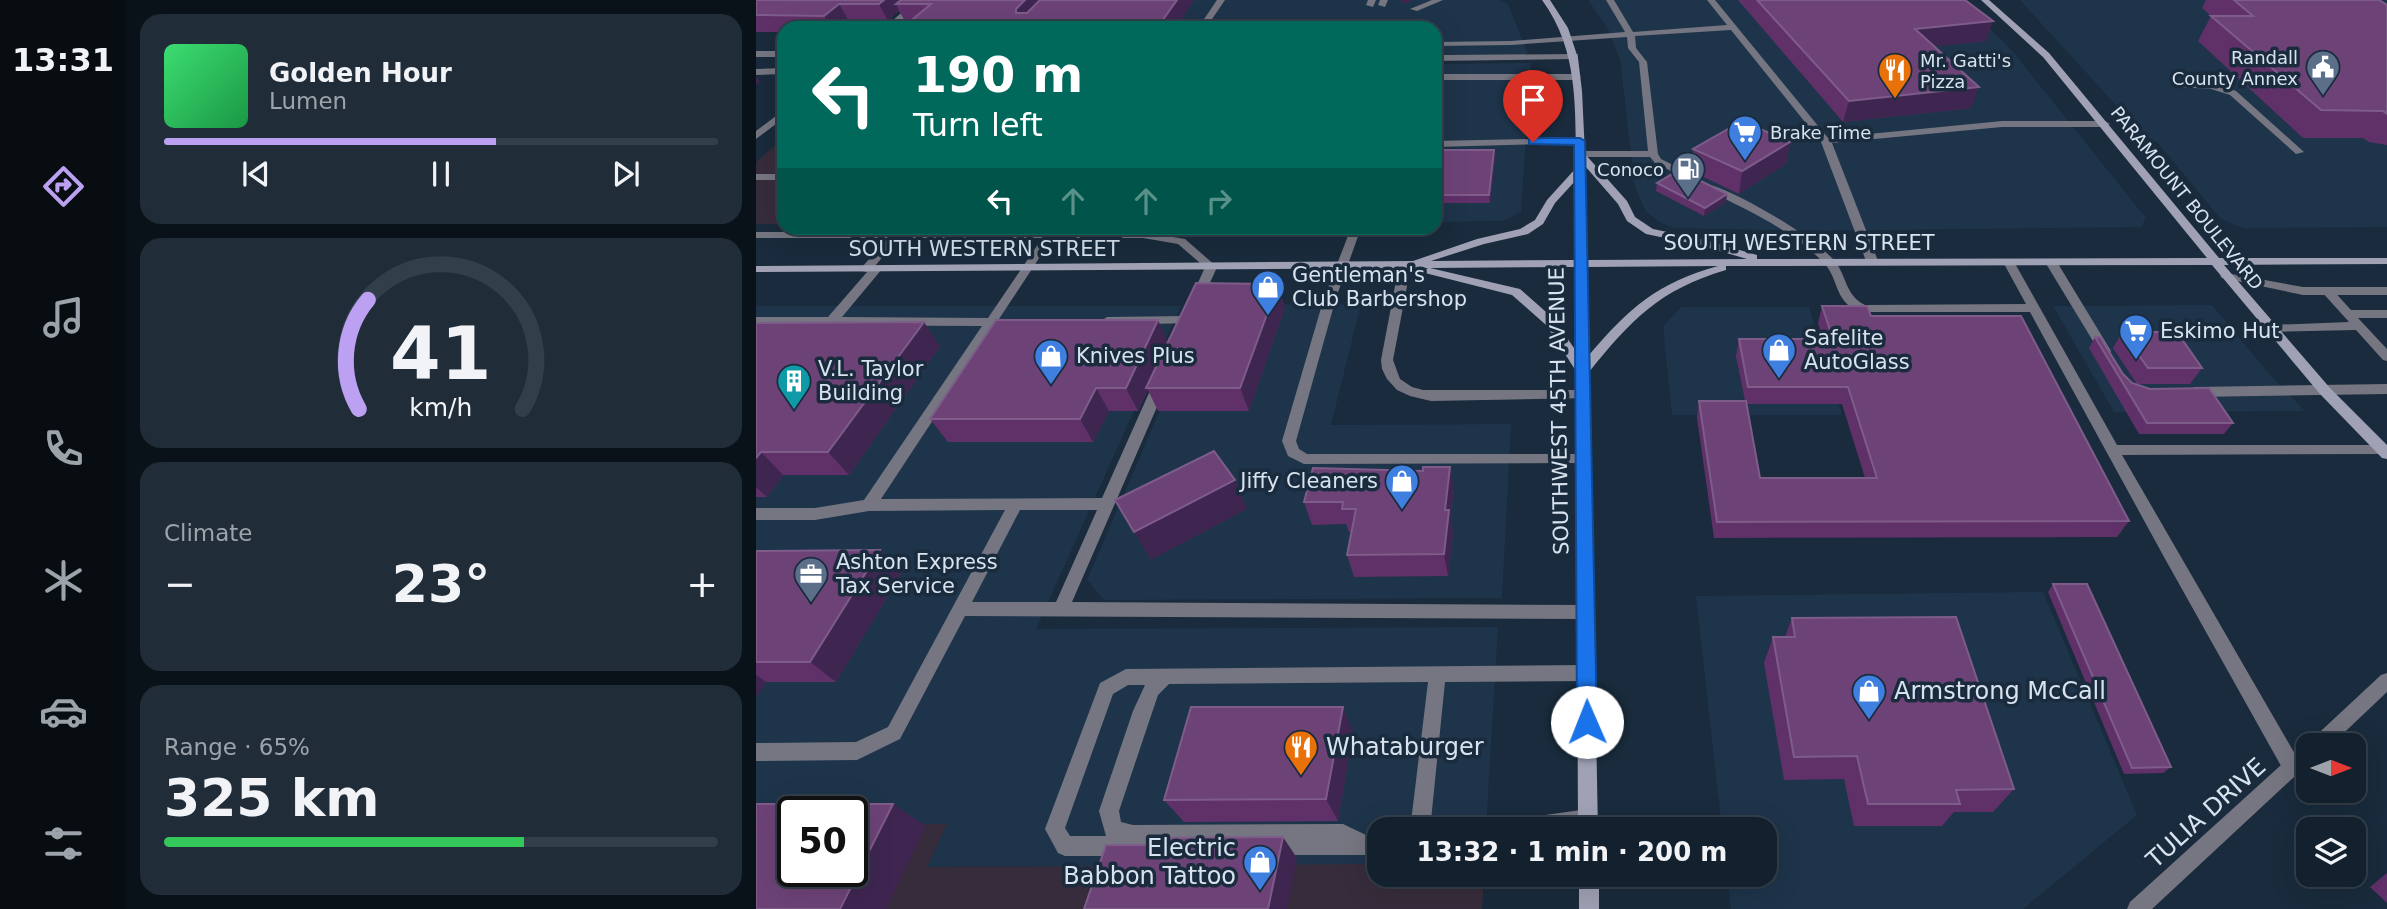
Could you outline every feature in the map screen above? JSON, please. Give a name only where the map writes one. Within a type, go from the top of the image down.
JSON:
[{"type":"main road","name":"SOUTHWEST 45TH AVENUE","points":[[1546,0],[1570,40],[1577,77],[1588,817]]},
{"type":"main road","name":"PARAMOUNT BOULEVARD","points":[[1985,0],[2046,55],[2271,329],[2325,391],[2384,451]]},
{"type":"main road","points":[[1580,154],[1623,203],[1631,219],[1650,232],[1701,242],[1768,262]]},
{"type":"main road","points":[[1405,265],[1481,241],[1524,232],[1539,222],[1551,202],[1580,169]]},
{"type":"main road","name":"SOUTH WESTERN STREET","points":[[756,269],[1581,265],[1830,261],[2387,261]]},
{"type":"main road","points":[[1405,265],[1516,292],[1550,322],[1583,371],[1628,317],[1661,290],[1703,273],[1751,262]]},
{"type":"main road","points":[[1589,887],[1589,909]]},
{"type":"street","points":[[1206,21],[1220,0]]},
{"type":"street","points":[[1414,9],[1438,0]]},
{"type":"street","points":[[1610,0],[1643,62],[1653,154],[1658,161],[1768,215],[1793,231],[1830,261],[1845,298],[1852,305],[1863,309],[2034,308]]},
{"type":"street","points":[[1711,0],[1826,141],[1872,261]]},
{"type":"street","points":[[906,1],[920,1]]},
{"type":"street","points":[[896,21],[920,1]]},
{"type":"street","points":[[1442,44],[1570,40],[1733,27]]},
{"type":"street","points":[[756,54],[777,54]]},
{"type":"street","points":[[1442,58],[1575,56]]},
{"type":"street","points":[[756,72],[777,71]]},
{"type":"street","points":[[1442,77],[1577,77]]},
{"type":"street","points":[[2180,85],[2212,86],[2233,93],[2299,152]]},
{"type":"street","points":[[756,136],[777,119]]},
{"type":"street","points":[[1826,141],[2002,124],[2105,124]]},
{"type":"street","points":[[1442,144],[1580,141]]},
{"type":"street","points":[[1580,154],[1653,154]]},
{"type":"street","points":[[756,177],[777,177]]},
{"type":"street","name":"SOUTH WESTERN STREET","points":[[756,235],[777,234]]},
{"type":"street","points":[[832,321],[896,235]]},
{"type":"street","points":[[869,505],[997,322],[1049,235]]},
{"type":"street","name":"SOUTH WESTERN STREET","points":[[1143,235],[1181,241],[1211,267]]},
{"type":"street","points":[[1353,235],[1340,266],[1289,441],[1293,452],[1304,459],[1584,459]]},
{"type":"street","points":[[2009,262],[2292,767]]},
{"type":"street","points":[[2051,262],[2111,361]]},
{"type":"street","points":[[1405,265],[1387,360],[1388,373],[1397,385],[1414,394],[1432,396],[1583,395]]},
{"type":"street","points":[[1096,321],[1186,326],[1211,267]]},
{"type":"street","points":[[2227,276],[2302,291],[2387,291]]},
{"type":"street","points":[[2327,291],[2387,357]]},
{"type":"street","points":[[2348,314],[2387,314]]},
{"type":"street","points":[[756,321],[997,322]]},
{"type":"street","points":[[2271,329],[2359,326]]},
{"type":"street","points":[[1061,609],[1167,369]]},
{"type":"street","points":[[2184,392],[2387,389]]},
{"type":"street","points":[[2112,450],[2384,451]]},
{"type":"street","points":[[756,752],[857,751],[894,733],[1016,504]]},
{"type":"street","points":[[756,514],[815,514],[869,505],[1107,504]]},
{"type":"street","points":[[961,609],[1586,612]]},
{"type":"street","points":[[1367,845],[1065,846],[1055,829],[1106,689],[1126,677],[1587,673]]},
{"type":"street","points":[[1421,817],[1437,675]]},
{"type":"street","points":[[1166,676],[1152,689],[1142,711],[1109,811],[1113,830],[1133,835],[1343,834],[1367,843]]},
{"type":"street","points":[[2330,733],[2387,681]]},
{"type":"street","name":"TULIA DRIVE","points":[[2137,909],[2296,763]]},
{"type":"shaded area","points":[[1067,0],[1500,0],[1508,4],[1528,54],[1442,54],[1442,21],[1048,21]]},
{"type":"shaded area","points":[[1588,0],[1960,0],[2010,48],[2146,218],[2141,227],[1818,231],[1674,228],[1659,222],[1645,210],[1635,187],[1620,60],[1608,29]]},
{"type":"shaded area","name":"Randall County Annex","points":[[2020,0],[2387,0],[2387,227],[2243,228],[2221,219],[2157,142],[2145,137]]},
{"type":"shaded area","points":[[1531,63],[1521,212],[1502,221],[1442,222],[1442,64]]},
{"type":"shaded area","points":[[777,144],[777,224],[756,224],[756,162]]},
{"type":"shaded area","points":[[1361,304],[1331,425],[1511,424],[1502,598],[1104,600],[1087,580],[1205,305]]},
{"type":"shaded area","points":[[2212,305],[2270,375],[2305,411],[2114,412],[2053,306]]},
{"type":"shaded area","points":[[756,306],[1181,306],[1036,629],[1498,627],[1487,817],[1367,817],[1367,887],[1483,887],[1482,909],[1110,866],[927,867],[946,824],[868,824],[868,796],[777,796],[777,817],[756,824]]},
{"type":"shaded area","points":[[1681,307],[1809,307],[1842,415],[1672,415],[1663,326]]},
{"type":"shaded area","points":[[2043,592],[2137,815],[2023,909],[1731,909],[1728,887],[1777,887],[1777,817],[1721,817],[1696,596]]},
{"type":"shaded area","points":[[756,824],[777,851],[777,887],[868,887],[868,824],[947,824],[927,867],[1367,864],[1367,887],[1483,887],[1482,909],[756,909]]},
{"type":"building","points":[[756,0],[884,0],[879,4],[839,4],[824,16],[756,15]]},
{"type":"building","points":[[901,0],[1025,0],[1016,9],[1016,13],[1027,13],[1040,0],[1177,0],[1162,21],[910,21],[931,4],[896,4]]},
{"type":"building","points":[[1757,0],[1965,0],[1993,21],[1915,29],[1979,87],[1849,101]]},
{"type":"building","name":"Randall County Annex","points":[[2234,0],[2379,0],[2387,5],[2387,114],[2383,111],[2321,110],[2211,16],[2253,16]]},
{"type":"building","points":[[1742,121],[1790,142],[1742,171],[1693,149]]},
{"type":"building","points":[[1442,150],[1494,150],[1489,195],[1442,195]]},
{"type":"building","points":[[1679,170],[1727,194],[1705,208],[1657,183]]},
{"type":"building","points":[[1196,283],[1278,284],[1240,388],[1146,388]]},
{"type":"building","points":[[1822,306],[1867,306],[1871,316],[2021,316],[2129,521],[1717,522],[1699,401],[1746,401],[1760,478],[1877,478],[1848,387],[1748,387],[1739,339],[1833,339]]},
{"type":"building","points":[[996,320],[1158,320],[1126,388],[1096,388],[1080,419],[930,419]]},
{"type":"building","points":[[924,322],[828,452],[761,452],[756,458],[756,323]]},
{"type":"building","points":[[2122,332],[2177,332],[2202,368],[2148,368]]},
{"type":"building","points":[[2095,337],[2100,337],[2123,374],[2132,383],[2150,389],[2209,388],[2233,423],[2147,423]]},
{"type":"building","points":[[1214,451],[1235,480],[1134,532],[1115,500]]},
{"type":"building","points":[[1423,467],[1450,467],[1444,554],[1347,555],[1356,509],[1342,509],[1343,502],[1304,502],[1313,468],[1423,471]]},
{"type":"building","points":[[880,550],[810,662],[756,662],[756,551]]},
{"type":"building","points":[[2053,584],[2087,584],[2171,767],[2132,768]]},
{"type":"building","name":"Armstrong McCall","points":[[1956,617],[2014,789],[1956,790],[1960,804],[1868,804],[1857,756],[1794,757],[1773,637],[1795,637],[1792,618]]},
{"type":"building","points":[[1191,707],[1343,707],[1326,799],[1164,800]]},
{"type":"building","points":[[756,804],[777,804],[777,887],[851,887],[840,909],[756,909]]},
{"type":"building","points":[[868,804],[893,804],[868,854]]},
{"type":"building","points":[[1283,837],[1268,909],[1084,909],[1106,845],[1151,845],[1153,838]]},
{"type":"place","name":"Randall County Annex","points":[[2323,97]]},
{"type":"place","name":"Mr. Gatti's Pizza","points":[[1895,100]]},
{"type":"place","name":"Brake Time","points":[[1745,162]]},
{"type":"place","name":"Conoco","points":[[1688,199]]},
{"type":"place","name":"Gentleman's Club Barbershop","points":[[1268,317]]},
{"type":"place","name":"Eskimo Hut","points":[[2136,361]]},
{"type":"place","name":"Safelite AutoGlass","points":[[1779,380]]},
{"type":"place","name":"Knives Plus","points":[[1051,386]]},
{"type":"place","name":"V.L. Taylor Building","points":[[794,411]]},
{"type":"place","name":"Jiffy Cleaners","points":[[1402,511]]},
{"type":"place","name":"Ashton Express Tax Service","points":[[811,604]]},
{"type":"place","name":"Armstrong McCall","points":[[1869,721]]},
{"type":"place","name":"Whataburger","points":[[1301,777]]},
{"type":"place","name":"Electric Babbon Tattoo","points":[[1260,892]]},
{"type":"route","points":[[1533,142],[1580,141],[1587,722]]}]
